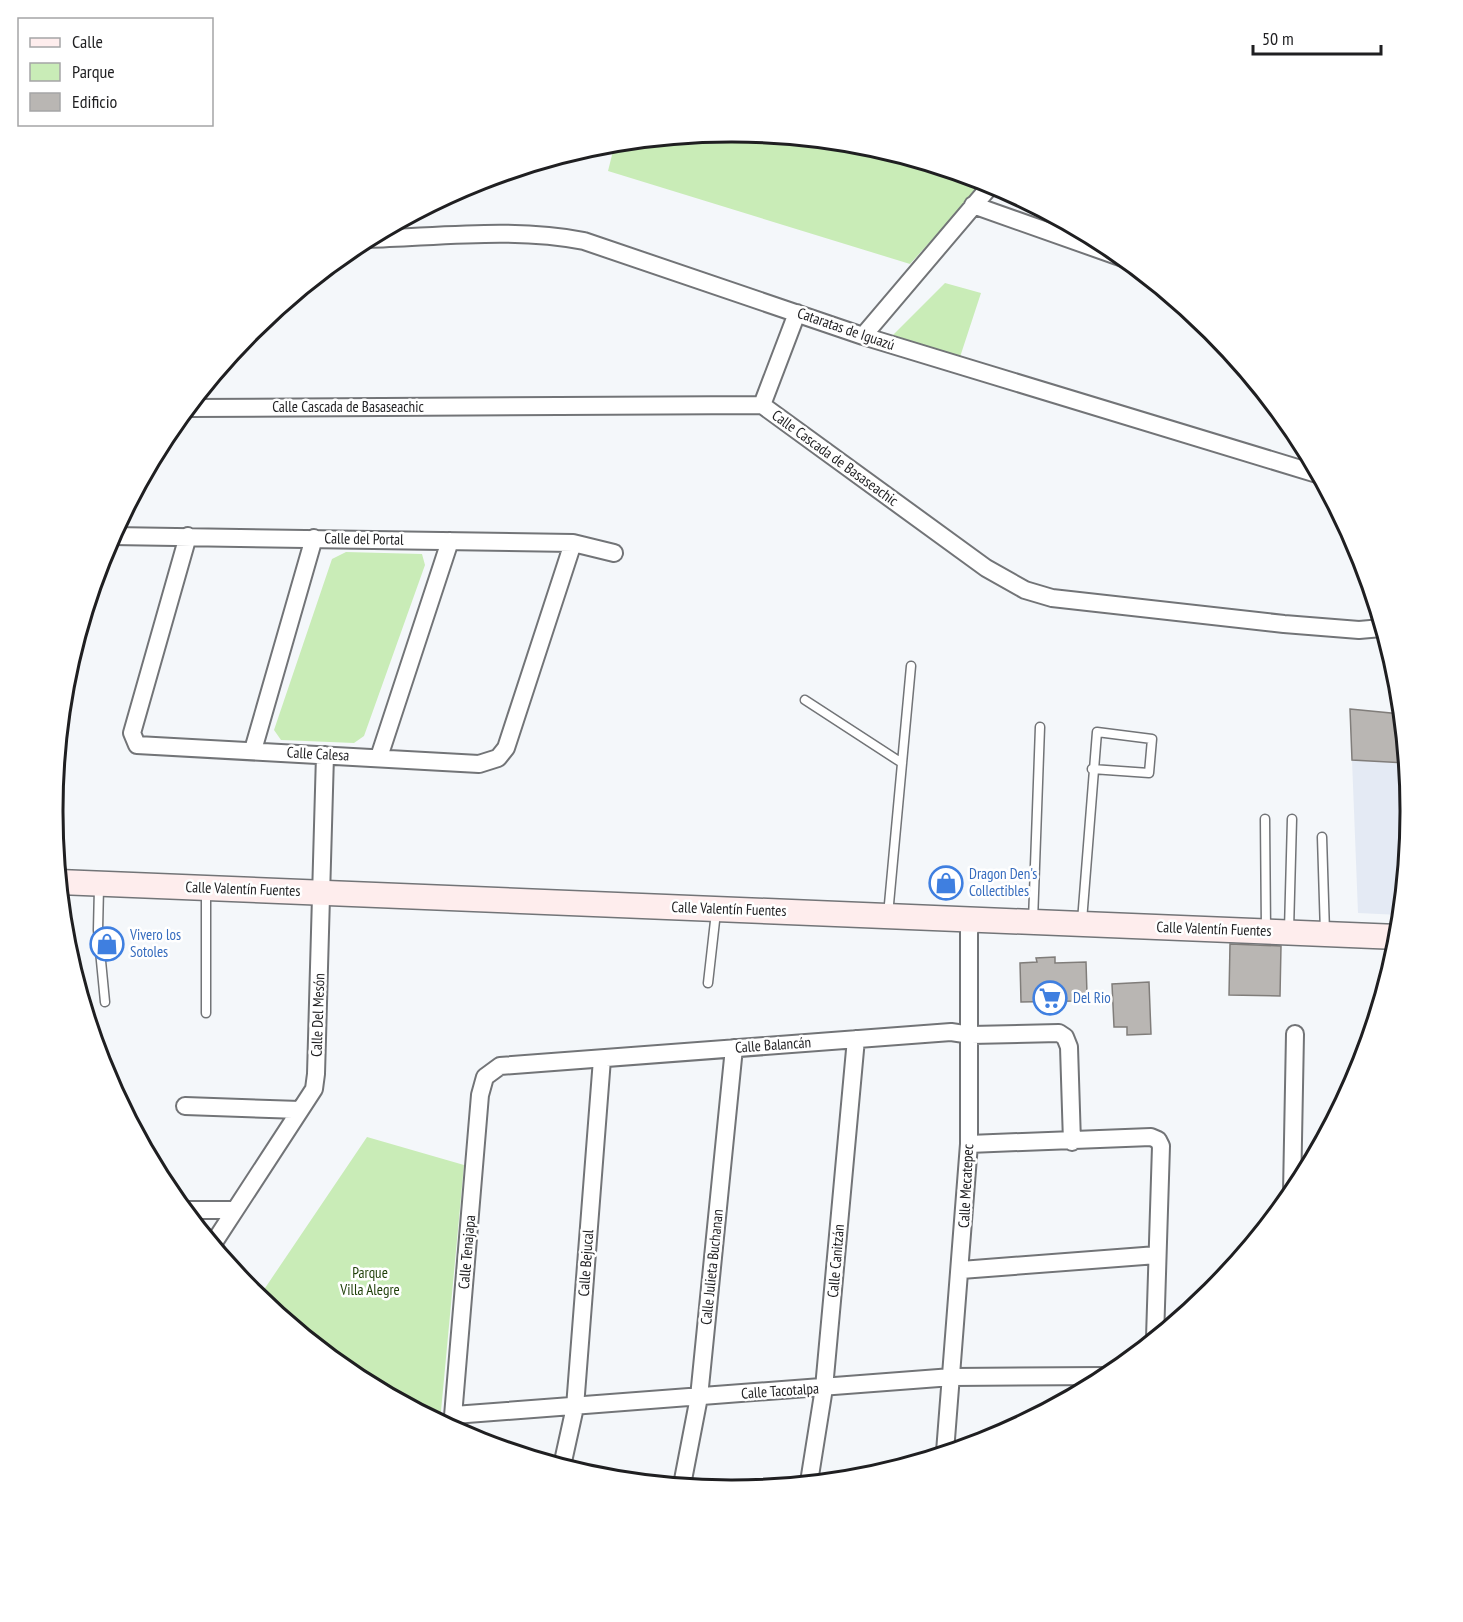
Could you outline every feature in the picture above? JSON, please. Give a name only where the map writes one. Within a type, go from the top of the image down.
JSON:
[{"type":"street","points":[[863,336],[985,192]]},
{"type":"street","points":[[973,206],[1089,246]]},
{"type":"street","name":"Cataratas de Iguazú","points":[[386,239],[559,236],[609,248],[863,336],[1306,471]]},
{"type":"street","points":[[762,405],[797,313]]},
{"type":"street","name":"Calle Cascada de Basaseachic","points":[[198,408],[762,405],[986,568],[1025,590],[1053,598],[1284,624],[1359,630],[1374,629]]},
{"type":"street","name":"Calle del Portal","points":[[123,536],[573,543],[614,553]]},
{"type":"street","name":"Calle Calesa","points":[[188,536],[132,733],[137,745],[479,764],[498,758],[506,748],[573,543]]},
{"type":"street","points":[[254,750],[314,538]]},
{"type":"street","points":[[379,757],[450,541]]},
{"type":"street","name":"Calle Del Mesón","points":[[217,1238],[314,1089],[326,755]]},
{"type":"street","name":"Calle Valentín Fuentes","points":[[67,882],[1388,937]]},
{"type":"street","name":"Calle Mecatepec","points":[[946,1444],[969,1144],[969,932],[973,919]]},
{"type":"street","name":"Calle Balancán","points":[[485,1077],[500,1066],[951,1032],[970,1035],[1055,1032],[1064,1035],[1070,1060],[1072,1142]]},
{"type":"street","points":[[1292,1173],[1295,1034]]},
{"type":"street","name":"Calle Canitzán","points":[[810,1475],[824,1388],[856,1039]]},
{"type":"street","name":"Calle Julieta Buchanan","points":[[683,1478],[699,1397],[734,1048]]},
{"type":"street","name":"Calle Bejucal","points":[[564,1458],[575,1407],[602,1059]]},
{"type":"street","name":"Calle Tenajapa","points":[[453,1419],[480,1095],[485,1077]]},
{"type":"street","points":[[185,1106],[300,1110]]},
{"type":"street","points":[[969,1144],[1072,1142],[1150,1137],[1158,1140],[1161,1149],[1155,1327]]},
{"type":"street","points":[[195,1210],[235,1210]]},
{"type":"street","points":[[961,1270],[1156,1255]]},
{"type":"street","name":"Calle Tacotalpa","points":[[457,1421],[575,1407],[952,1377],[1088,1376]]},
{"type":"lane","points":[[888,916],[910,666]]},
{"type":"lane","points":[[805,700],[902,763]]},
{"type":"lane","points":[[1033,922],[1040,727]]},
{"type":"lane","points":[[1082,924],[1092,769],[1097,732],[1152,739],[1149,773],[1092,769]]},
{"type":"lane","points":[[1265,819],[1278,932]]},
{"type":"lane","points":[[1278,932],[1292,819]]},
{"type":"lane","points":[[1322,837],[1325,934]]},
{"type":"lane","points":[[99,884],[98,930],[105,1002]]},
{"type":"lane","points":[[206,888],[206,1013]]},
{"type":"lane","points":[[708,983],[716,909]]},
{"type":"shaded area","points":[[1350,709],[1392,713],[1399,767],[1399,855],[1391,915],[1358,913]]},
{"type":"green space","points":[[742,142],[819,148],[905,165],[977,189],[910,264],[608,171],[612,153],[681,145]]},
{"type":"green space","points":[[945,283],[981,293],[960,357],[893,335]]},
{"type":"green space","points":[[346,552],[422,554],[425,565],[364,736],[354,743],[281,740],[274,730],[332,559]]},
{"type":"green space","name":"Parque Villa Alegre","points":[[367,1137],[464,1165],[441,1413],[360,1367],[291,1314],[264,1289]]},
{"type":"building","points":[[1350,709],[1392,713],[1398,763],[1352,760]]},
{"type":"building","points":[[1230,944],[1281,946],[1280,996],[1229,995]]},
{"type":"building","points":[[1055,957],[1055,963],[1086,962],[1087,994],[1072,994],[1072,1001],[1021,1002],[1020,963],[1037,962],[1036,958]]},
{"type":"building","points":[[1149,982],[1151,1034],[1127,1035],[1127,1027],[1114,1027],[1112,984]]},
{"type":"place","name":"Dragon Den's Collectibles","points":[[946,883]]},
{"type":"place","name":"Vivero los Sotoles","points":[[107,944]]},
{"type":"place","name":"Del Rio","points":[[1050,998]]}]
